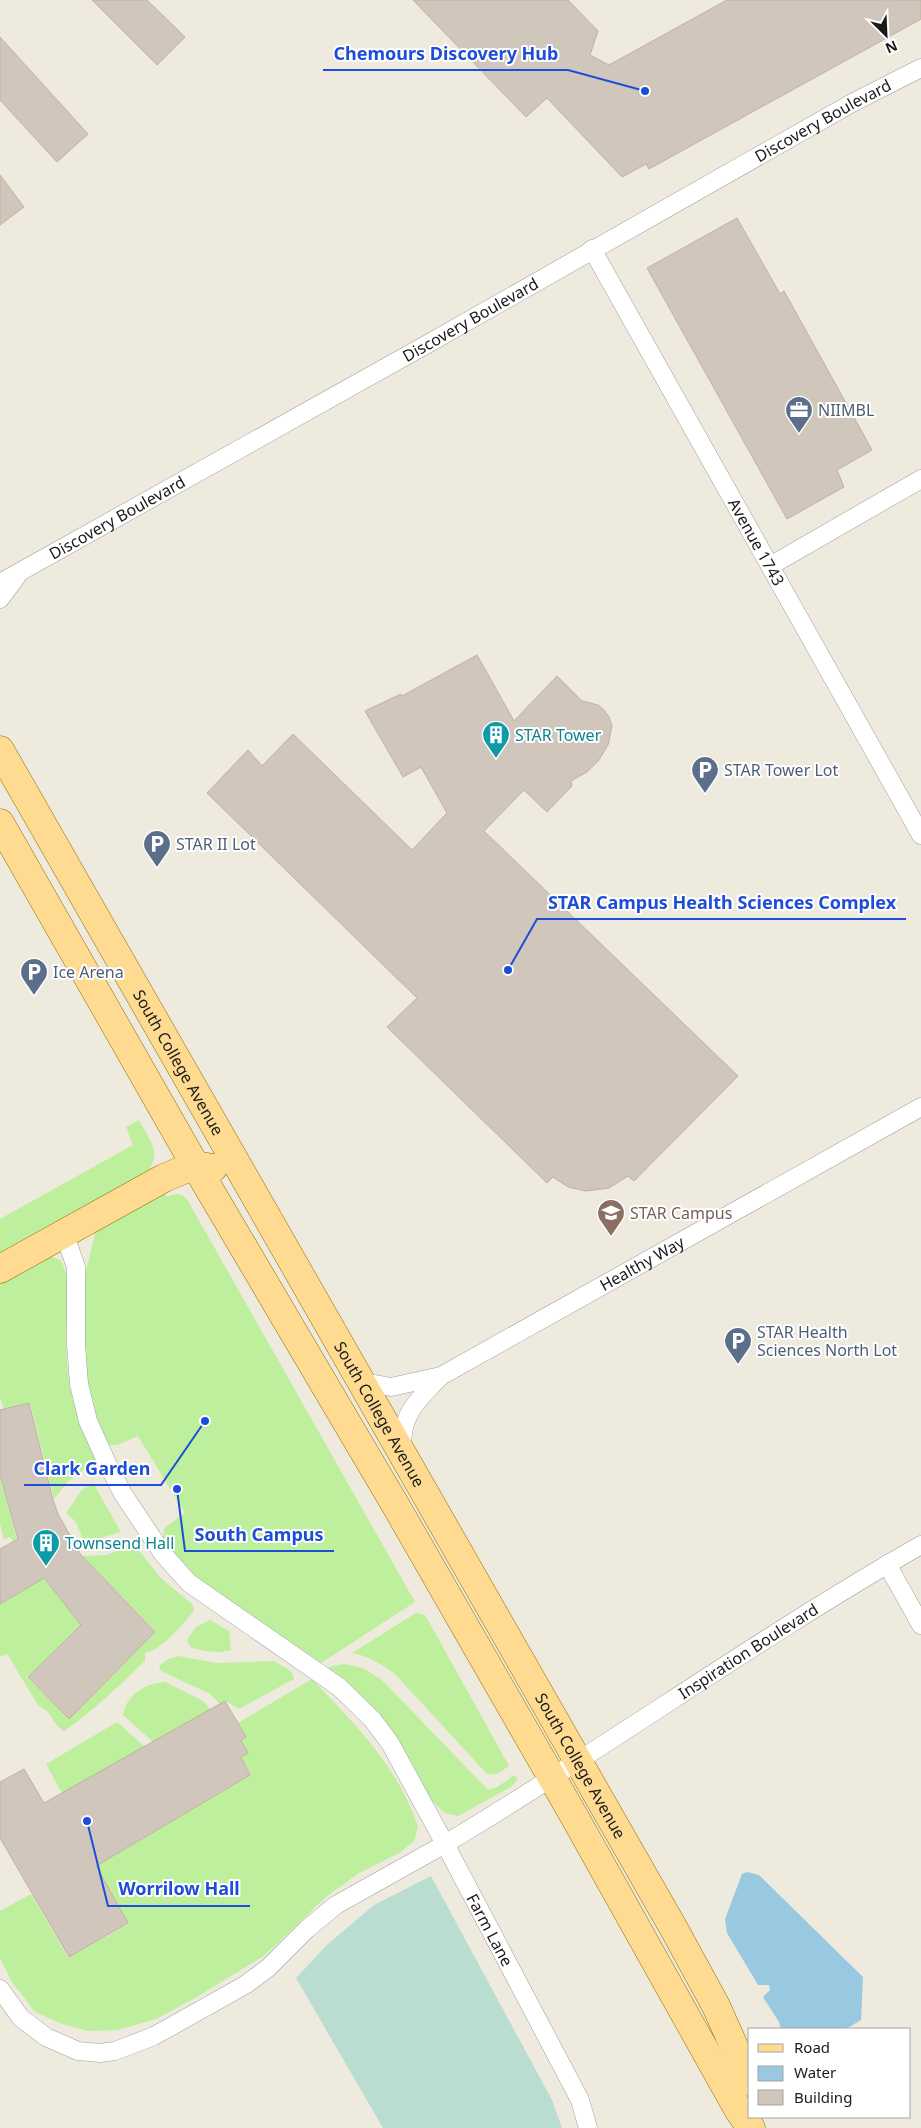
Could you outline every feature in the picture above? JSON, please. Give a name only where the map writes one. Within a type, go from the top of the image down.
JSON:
[{"type":"main road","name":"South College Avenue","points":[[0,750],[716,2006],[748,2078]]},
{"type":"main road","name":"South College Avenue","points":[[0,823],[196,1165],[391,1498],[552,1779],[739,2112],[751,2128]]},
{"type":"main road","points":[[0,1269],[164,1178],[196,1165],[242,1174]]},
{"type":"street","name":"Discovery Boulevard","points":[[0,583],[852,103],[921,68]]},
{"type":"street","name":"Avenue 1743","points":[[592,250],[921,835]]},
{"type":"street","points":[[770,566],[921,479]]},
{"type":"street","name":"Discovery Boulevard","points":[[0,574],[20,572]]},
{"type":"street","name":"Discovery Boulevard","points":[[0,599],[20,572]]},
{"type":"street","name":"Healthy Way","points":[[359,1381],[391,1387],[441,1376],[921,1107]]},
{"type":"street","name":"Farm Lane","points":[[64,1233],[76,1267],[76,1344],[79,1384],[88,1421],[123,1494],[163,1554],[189,1583],[339,1687],[372,1719],[390,1743],[580,2100],[588,2128]]},
{"type":"street","name":"Healthy Way","points":[[404,1459],[402,1442],[406,1419],[422,1396],[441,1376]]},
{"type":"street","name":"Inspiration Boulevard","points":[[552,1779],[724,1664],[921,1545]]},
{"type":"street","points":[[887,1564],[921,1624]]},
{"type":"street","points":[[0,1989],[22,2018],[46,2037],[78,2051],[100,2053],[115,2051],[154,2036],[245,1985],[268,1968],[307,1929],[336,1905],[445,1844],[552,1779]]},
{"type":"green space","points":[[139,1120],[154,1149],[153,1161],[150,1167],[154,1174],[0,1259],[0,1219],[133,1145],[126,1127]]},
{"type":"green space","points":[[163,1190],[167,1197],[179,1194],[188,1201],[415,1602],[321,1663],[196,1578],[170,1551],[163,1538],[164,1528],[185,1513],[138,1436],[117,1445],[110,1445],[104,1440],[92,1407],[83,1363],[84,1280],[96,1229]]},
{"type":"green space","points":[[49,1256],[60,1260],[67,1277],[66,1341],[69,1381],[84,1432],[97,1461],[68,1481],[54,1499],[30,1402],[4,1409],[0,1398],[0,1278]]},
{"type":"green space","points":[[0,1478],[17,1539],[13,1541],[10,1537],[4,1539],[0,1524]]},
{"type":"green space","points":[[93,1483],[121,1532],[94,1540],[83,1539],[76,1522],[66,1513],[81,1491]]},
{"type":"green space","points":[[131,1544],[135,1546],[162,1579],[193,1605],[194,1611],[166,1641],[145,1653],[145,1661],[116,1689],[64,1731],[58,1727],[48,1712],[38,1705],[7,1654],[0,1657],[0,1604],[43,1578],[81,1625],[27,1677],[68,1719],[156,1632],[82,1556],[107,1555]]},
{"type":"green space","points":[[416,1613],[425,1615],[509,1766],[499,1773],[487,1774],[395,1674],[375,1661],[352,1653]]},
{"type":"green space","points":[[210,1620],[229,1631],[231,1650],[210,1652],[190,1647],[187,1640],[196,1627]]},
{"type":"green space","points":[[178,1656],[218,1663],[274,1661],[292,1672],[294,1679],[239,1709],[227,1702],[221,1705],[210,1694],[161,1671],[159,1666],[168,1659]]},
{"type":"green space","points":[[344,1664],[363,1668],[382,1680],[488,1790],[499,1786],[514,1775],[518,1779],[511,1787],[458,1816],[445,1813],[431,1800],[412,1763],[383,1722],[325,1668]]},
{"type":"green space","points":[[312,1679],[374,1747],[399,1784],[418,1827],[414,1841],[401,1852],[359,1873],[326,1897],[265,1955],[197,1997],[156,2019],[118,2030],[88,2031],[62,2024],[35,2012],[12,1982],[0,1958],[0,1911],[31,1894],[68,1958],[129,1924],[96,1866],[251,1775],[241,1757],[248,1753],[242,1740],[246,1737],[238,1723]]},
{"type":"green space","points":[[165,1682],[203,1701],[211,1710],[154,1743],[123,1715],[128,1702],[138,1691],[151,1685]]},
{"type":"green space","points":[[117,1722],[145,1747],[62,1793],[46,1764]]},
{"type":"shaded area","points":[[431,1876],[552,2100],[562,2128],[383,2128],[296,1978],[327,1945],[374,1905]]},
{"type":"water","points":[[747,1872],[759,1875],[863,1977],[861,2020],[848,2028],[781,2028],[763,1997],[770,1990],[769,1985],[758,1985],[727,1933],[725,1919],[742,1874]]},
{"type":"building","points":[[92,0],[147,0],[185,37],[157,65]]},
{"type":"building","points":[[413,0],[568,0],[598,31],[590,55],[609,65],[727,0],[921,0],[921,19],[649,169],[646,164],[622,177],[547,98],[526,117]]},
{"type":"building","points":[[0,37],[88,134],[57,162],[0,100]]},
{"type":"building","points":[[0,175],[24,207],[0,225]]},
{"type":"building","points":[[737,218],[780,294],[784,291],[872,450],[837,470],[844,487],[787,519],[647,268]]},
{"type":"building","points":[[477,655],[514,721],[557,676],[582,701],[598,705],[604,710],[612,726],[608,745],[599,760],[587,772],[571,781],[572,786],[547,812],[524,790],[484,831],[738,1076],[634,1181],[628,1176],[609,1188],[586,1191],[568,1187],[553,1177],[547,1183],[387,1027],[417,998],[207,793],[248,750],[262,766],[293,734],[412,850],[447,813],[421,767],[403,777],[365,711],[401,694],[402,696]]},
{"type":"building","name":"Townsend Hall","points":[[29,1403],[58,1514],[81,1555],[155,1632],[69,1719],[28,1677],[81,1625],[44,1578],[0,1604],[0,1549],[18,1539],[0,1475],[0,1410]]},
{"type":"building","points":[[225,1701],[246,1737],[241,1740],[248,1753],[241,1757],[250,1775],[96,1866],[128,1923],[69,1957],[0,1838],[0,1782],[24,1769],[44,1803]]},
{"type":"place","name":"Chemours Discovery Hub","points":[[645,91]]},
{"type":"place","name":"NIIMBL","points":[[799,434]]},
{"type":"place","name":"STAR Tower","points":[[496,759]]},
{"type":"place","name":"STAR Tower Lot","points":[[705,794]]},
{"type":"place","name":"STAR II Lot","points":[[157,868]]},
{"type":"place","name":"STAR Campus Health Sciences Complex","points":[[508,970]]},
{"type":"place","name":"Ice Arena","points":[[34,996]]},
{"type":"place","name":"STAR Campus","points":[[611,1237]]},
{"type":"place","name":"STAR Health Sciences North Lot","points":[[738,1365]]},
{"type":"place","name":"Clark Garden","points":[[205,1421]]},
{"type":"place","name":"South Campus","points":[[177,1489]]},
{"type":"place","name":"Townsend Hall","points":[[46,1567]]},
{"type":"place","name":"Worrilow Hall","points":[[87,1821]]}]
